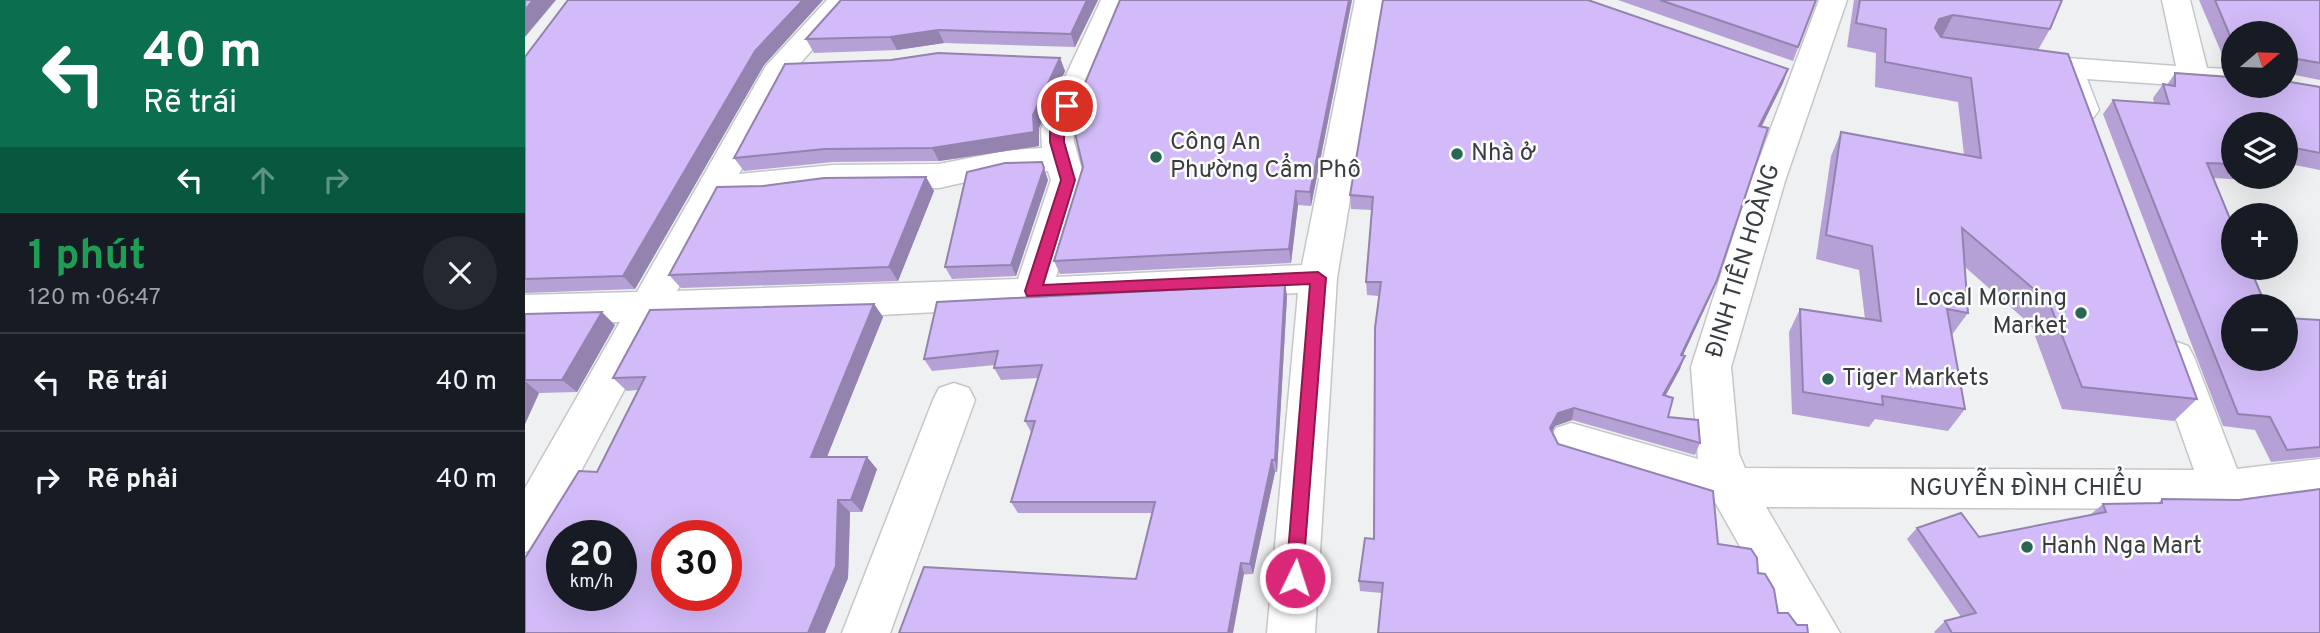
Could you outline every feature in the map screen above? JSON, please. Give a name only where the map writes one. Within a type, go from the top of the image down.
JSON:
[{"type":"street","points":[[525,531],[782,66],[843,0]]},
{"type":"street","points":[[1033,291],[1068,180],[1057,128],[1074,59],[1115,0]]},
{"type":"street","points":[[1291,633],[1318,278],[1369,0]]},
{"type":"street","name":"ĐINH TIÊN HOÀNG","points":[[1816,633],[1730,487],[1718,454],[1711,367],[1791,74],[1833,0]]},
{"type":"street","points":[[2176,0],[2193,74]]},
{"type":"street","points":[[782,66],[820,65]]},
{"type":"street","points":[[2098,145],[2054,67],[2221,78]]},
{"type":"street","points":[[714,186],[772,185],[833,177],[939,176],[1010,161],[1062,159]]},
{"type":"street","points":[[525,310],[880,300],[1318,278]]},
{"type":"street","points":[[2161,320],[2223,490]]},
{"type":"street","points":[[866,633],[954,400]]},
{"type":"street","name":"NGUYỄN ĐÌNH CHIỂU","points":[[1571,441],[1730,487],[2223,490],[2320,478]]},
{"type":"building","points":[[525,0],[533,0],[525,10]]},
{"type":"building","points":[[568,0],[803,0],[755,51],[623,276],[525,279],[525,57]]},
{"type":"building","points":[[841,0],[1087,0],[1071,34],[938,30],[890,37],[806,39]]},
{"type":"building","points":[[1120,0],[1349,0],[1310,192],[1296,191],[1289,249],[1054,261],[1083,167],[1071,116]]},
{"type":"building","points":[[1383,0],[1588,0],[1788,69],[1759,126],[1768,128],[1717,280],[1681,355],[1685,356],[1663,395],[1673,398],[1668,417],[1698,420],[1700,443],[1574,408],[1558,413],[1550,428],[1558,444],[1713,491],[1718,544],[1751,549],[1757,558],[1758,573],[1765,574],[1774,589],[1778,613],[1788,613],[1797,625],[1807,625],[1808,633],[1378,633],[1383,583],[1359,581],[1365,538],[1374,539],[1375,328],[1381,282],[1366,282],[1373,197],[1350,195]]},
{"type":"building","points":[[1660,0],[1816,0],[1798,47]]},
{"type":"building","points":[[1860,0],[2062,0],[2050,29],[1953,15],[1939,19],[1935,28],[1941,37],[2068,54],[2197,399],[2082,387],[2049,302],[1962,228],[1968,313],[1947,309],[1965,409],[1882,396],[1883,405],[1803,392],[1800,309],[1881,321],[1872,246],[1826,235],[1841,132],[1981,158],[1971,78],[1885,62],[1886,29],[1856,23]]},
{"type":"building","points":[[2215,0],[2320,0],[2320,63],[2298,59],[2298,21],[2224,21]]},
{"type":"building","points":[[938,53],[1060,58],[1033,115],[1034,132],[932,148],[825,149],[734,158],[785,64],[891,60]]},
{"type":"building","points":[[2175,73],[2221,76],[2221,98],[2298,98],[2298,83],[2320,87],[2320,153],[2298,149],[2298,112],[2221,112],[2221,164],[2207,163],[2224,203],[2221,203],[2221,280],[2255,280],[2261,294],[2221,294],[2221,371],[2298,371],[2298,319],[2320,320],[2320,447],[2287,450],[2270,417],[2238,414],[2113,100],[2169,104],[2163,84],[2175,86]]},
{"type":"building","points":[[1042,162],[1044,168],[1011,265],[945,267],[967,172],[1005,163]]},
{"type":"building","points":[[926,177],[889,267],[669,275],[717,187],[763,186],[824,178]]},
{"type":"building","points":[[1285,284],[1275,460],[1272,460],[1250,564],[1241,563],[1228,633],[899,633],[924,567],[1136,579],[1155,502],[1011,502],[1035,421],[1025,421],[1042,365],[994,368],[998,351],[924,359],[937,302]]},
{"type":"building","points":[[874,304],[811,457],[867,457],[851,500],[838,500],[836,566],[808,633],[525,633],[525,558],[546,524],[546,611],[637,611],[637,520],[549,520],[579,471],[597,472],[645,377],[613,378],[650,310]]},
{"type":"building","points":[[602,312],[562,380],[525,380],[525,314]]},
{"type":"building","points":[[2320,489],[2320,633],[1952,633],[1945,621],[1976,613],[1917,528],[1961,513],[1979,537],[2106,512],[2103,504],[2162,503],[2162,499],[2239,500]]},
{"type":"place","name":"Nhà ở","points":[[1457,154]]},
{"type":"place","name":"Công An Phường Cẩm Phô","points":[[1156,157]]},
{"type":"place","name":"Local Morning Market","points":[[2081,313]]},
{"type":"place","name":"Tiger Markets","points":[[1828,379]]},
{"type":"place","name":"Hanh Nga Mart","points":[[2027,547]]},
{"type":"route","points":[[1067,106],[1057,128],[1057,142],[1068,180],[1033,291],[1318,278],[1295,578]]}]
